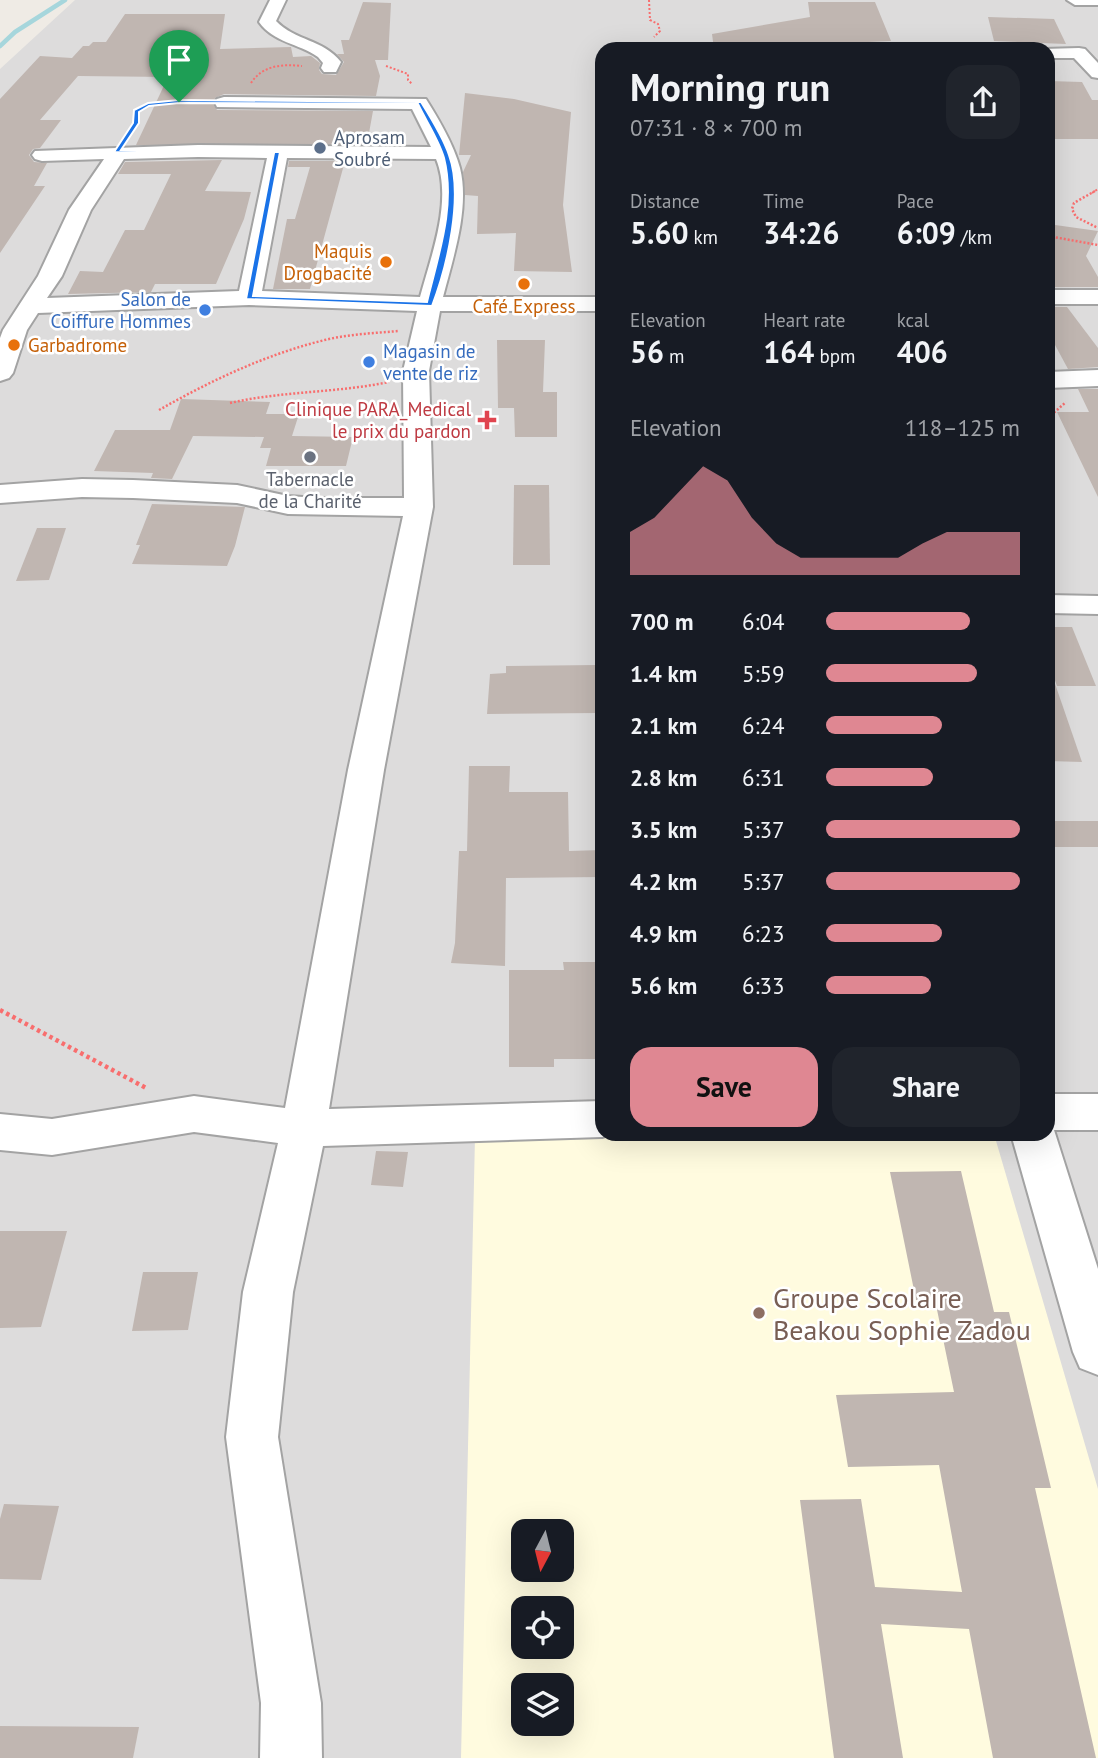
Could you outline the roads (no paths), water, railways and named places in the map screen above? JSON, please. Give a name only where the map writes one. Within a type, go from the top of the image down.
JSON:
[{"type":"street","points":[[278,0],[267,22],[275,32],[285,38],[316,45],[332,62],[330,68]]},
{"type":"street","points":[[1075,0],[1098,0]]},
{"type":"street","points":[[1055,52],[1098,52]]},
{"type":"street","points":[[1079,52],[1098,73]]},
{"type":"street","points":[[224,103],[419,103],[444,153],[451,181],[449,224],[416,371],[419,507],[366,770],[304,1128],[268,1292],[252,1437],[291,1703],[290,1758]]},
{"type":"street","points":[[42,155],[117,152],[444,153]]},
{"type":"street","points":[[0,373],[15,330],[50,276],[80,210],[110,168],[117,152]]},
{"type":"street","points":[[249,298],[278,152]]},
{"type":"street","points":[[1055,297],[1098,297]]},
{"type":"street","points":[[30,306],[249,298],[427,316],[595,306]]},
{"type":"street","points":[[1055,380],[1098,378]]},
{"type":"street","points":[[0,494],[82,488],[133,489],[237,494],[288,505],[318,507],[419,507]]},
{"type":"street","points":[[1055,604],[1098,606]]},
{"type":"street","points":[[1055,1112],[1098,1112]]},
{"type":"street","points":[[0,1132],[52,1137],[194,1114],[304,1128],[595,1119]]},
{"type":"street","points":[[1036,1141],[1098,1352]]},
{"type":"waterway","points":[[0,46],[15,32],[65,0]]},
{"type":"place","name":"Aprosam Soubré","points":[[320,148]]},
{"type":"place","name":"Maquis Drogbacité","points":[[386,262]]},
{"type":"place","name":"Café Express","points":[[524,284]]},
{"type":"place","name":"Salon de Coiffure Hommes","points":[[205,310]]},
{"type":"place","name":"Garbadrome","points":[[14,345]]},
{"type":"place","name":"Magasin de vente de riz","points":[[369,362]]},
{"type":"place","name":"Clinique PARA_Medical le prix du pardon","points":[[487,420]]},
{"type":"place","name":"Tabernacle de la Charité","points":[[310,457]]},
{"type":"place","name":"Groupe Scolaire Beakou Sophie Zadou","points":[[759,1313]]}]
